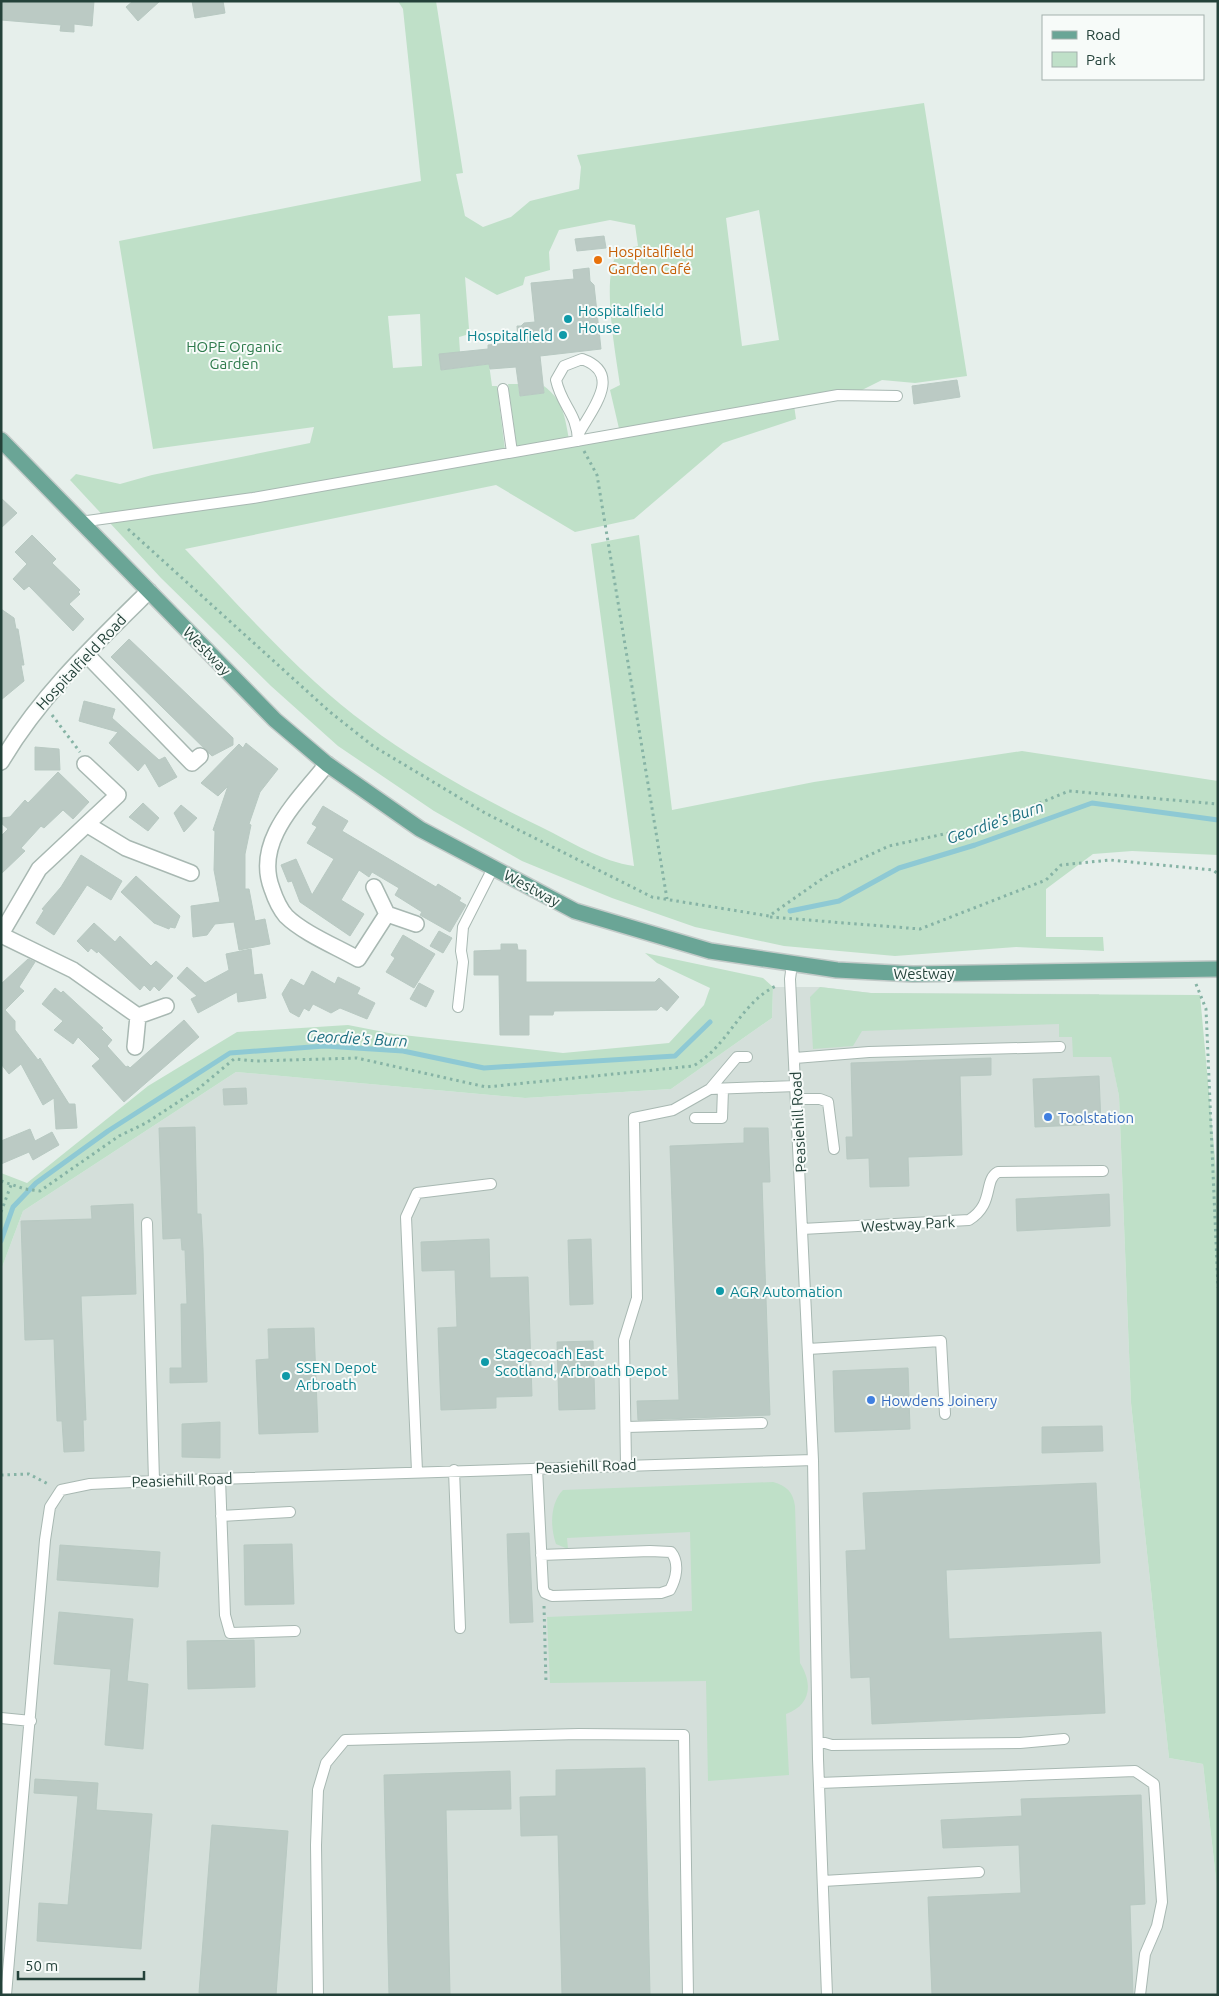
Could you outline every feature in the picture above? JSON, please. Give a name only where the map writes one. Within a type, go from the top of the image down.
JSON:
[{"type":"main road","name":"Westway","points":[[1,440],[275,720],[328,764],[420,830],[575,911],[710,951],[837,970],[913,974],[1218,969]]},
{"type":"street","name":"Hospitalfield Road","points":[[1,762],[39,704],[149,591]]},
{"type":"street","points":[[86,654],[192,763],[200,756]]},
{"type":"street","points":[[85,764],[118,794],[88,825],[39,870],[1,935],[73,970],[138,1016]]},
{"type":"street","points":[[328,764],[277,829],[268,850],[267,876],[275,898],[286,916],[358,959],[387,914]]},
{"type":"street","points":[[88,825],[126,848],[191,873]]},
{"type":"street","points":[[374,887],[387,914],[416,924]]},
{"type":"street","points":[[138,1016],[166,1006]]},
{"type":"street","points":[[135,1047],[138,1016]]},
{"type":"lane","points":[[582,359],[596,366],[603,378],[599,399],[578,438],[578,426],[559,392],[556,380],[564,366],[582,359]]},
{"type":"lane","points":[[503,389],[512,452]]},
{"type":"lane","points":[[80,522],[253,498],[512,452],[578,438],[838,395],[897,396]]},
{"type":"lane","points":[[458,1007],[463,962],[461,950],[463,927],[493,868]]},
{"type":"lane","name":"Peasiehill Road","points":[[792,964],[790,980],[812,1460],[818,1759],[827,1995]]},
{"type":"lane","points":[[795,1058],[869,1052],[1060,1047]]},
{"type":"lane","points":[[626,1465],[624,1340],[637,1298],[634,1118],[673,1110],[710,1089],[736,1057],[747,1057]]},
{"type":"lane","points":[[710,1089],[796,1086]]},
{"type":"lane","points":[[695,1118],[722,1118],[723,1089]]},
{"type":"lane","points":[[796,1099],[820,1099],[828,1102],[834,1149]]},
{"type":"lane","name":"Westway Park","points":[[802,1229],[969,1220],[983,1207],[989,1194],[989,1181],[998,1172],[1103,1171]]},
{"type":"lane","points":[[417,1471],[406,1217],[417,1193],[490,1184]]},
{"type":"lane","points":[[147,1223],[154,1482]]},
{"type":"lane","points":[[808,1349],[941,1341],[945,1414]]},
{"type":"lane","points":[[626,1427],[762,1423]]},
{"type":"lane","name":"Peasiehill Road","points":[[61,1490],[90,1484],[417,1471],[812,1460]]},
{"type":"lane","points":[[537,1468],[541,1555],[543,1588],[545,1593],[552,1596],[661,1592],[670,1590],[676,1579],[675,1557],[671,1552],[541,1555]]},
{"type":"lane","points":[[454,1470],[460,1628]]},
{"type":"lane","points":[[220,1479],[225,1615],[230,1632],[295,1631]]},
{"type":"lane","points":[[6,1995],[31,1721],[45,1540],[50,1507],[61,1490]]},
{"type":"lane","points":[[221,1516],[290,1512]]},
{"type":"lane","points":[[1,1718],[31,1721]]},
{"type":"lane","points":[[318,1995],[316,1845],[318,1790],[326,1762],[345,1740],[579,1734],[684,1735],[688,1995]]},
{"type":"lane","points":[[818,1740],[839,1745],[1020,1743],[1064,1739]]},
{"type":"lane","points":[[819,1783],[1135,1771],[1154,1784],[1162,1902],[1157,1926],[1145,1954],[1140,1995]]},
{"type":"lane","points":[[823,1881],[978,1872]]},
{"type":"path","points":[[578,438],[597,475],[667,899]]},
{"type":"path","points":[[115,517],[330,712],[373,746],[485,813],[652,897],[770,916],[920,929],[1046,880],[1061,865],[1110,860],[1213,870],[1218,874]]},
{"type":"path","points":[[39,704],[52,715],[80,750],[85,764]]},
{"type":"path","points":[[770,916],[829,874],[889,846],[990,824],[1069,791],[1218,804]]},
{"type":"path","points":[[1189,970],[1206,1009],[1218,1288]]},
{"type":"path","points":[[1,1181],[25,1189],[40,1191],[119,1136],[146,1123],[198,1089],[234,1059],[256,1061],[357,1058],[486,1087],[693,1066],[707,1058],[722,1043],[740,1015],[762,992],[790,980]]},
{"type":"path","points":[[1,1212],[11,1184]]},
{"type":"path","points":[[1,1475],[28,1474],[61,1490]]},
{"type":"path","points":[[545,1593],[543,1613],[546,1683]]},
{"type":"shaded area","points":[[773,987],[820,987],[871,993],[1099,994],[1119,1096],[1131,1403],[1169,1758],[1203,1764],[1218,1896],[1218,1995],[1,1995],[1,1270],[23,1211],[236,1072],[525,1098],[671,1089],[772,1018]]},
{"type":"green space","name":"HOPE Organic Garden","points":[[398,1],[436,1],[463,173],[456,174],[465,216],[483,227],[511,217],[530,201],[579,189],[581,167],[577,155],[924,103],[967,376],[915,383],[882,380],[858,392],[825,392],[794,405],[796,419],[723,443],[634,519],[575,532],[496,485],[185,549],[249,617],[298,666],[340,704],[423,763],[482,797],[586,850],[622,864],[634,866],[591,544],[639,535],[672,810],[814,782],[1022,751],[1218,781],[1218,855],[1132,851],[1093,854],[1046,889],[1046,937],[1103,937],[1104,951],[1016,947],[895,956],[784,946],[695,927],[612,898],[522,861],[434,811],[338,746],[271,686],[161,578],[70,480],[76,474],[120,484],[152,475],[310,443],[314,427],[153,449],[119,241],[421,181],[403,9]],"holes":[[[759,210],[779,340],[742,346],[726,218]],[[610,220],[635,225],[638,246],[624,249],[617,254],[612,265],[610,280],[611,317],[620,385],[610,390],[621,437],[569,439],[562,410],[550,391],[544,386],[544,393],[520,396],[518,384],[508,384],[517,448],[505,450],[497,386],[492,386],[489,364],[441,370],[460,352],[459,337],[466,335],[469,329],[465,277],[497,295],[523,285],[525,277],[550,270],[549,252],[559,230]],[[420,314],[422,366],[393,368],[388,316]]]},
{"type":"green space","points":[[645,953],[763,978],[773,987],[772,1018],[671,1089],[525,1098],[236,1072],[23,1211],[1,1270],[1,1173],[27,1183],[148,1086],[237,1032],[348,1025],[394,1034],[563,1053],[669,1043],[704,1005],[710,988],[657,963]]},
{"type":"green space","points":[[820,987],[871,993],[1200,995],[1218,1211],[1218,1896],[1203,1764],[1169,1758],[1131,1403],[1119,1096],[1111,1057],[1073,1057],[1072,1037],[1059,1037],[1059,1024],[862,1031],[853,1046],[813,1049],[810,997]]},
{"type":"green space","points":[[773,1482],[782,1485],[788,1490],[793,1497],[795,1506],[800,1663],[807,1679],[807,1693],[801,1705],[786,1714],[789,1775],[708,1781],[706,1681],[550,1683],[547,1617],[692,1611],[690,1532],[567,1538],[568,1549],[556,1544],[552,1523],[553,1508],[563,1490]]},
{"type":"building","points":[[1,1],[94,1],[92,26],[74,24],[74,32],[60,31],[61,25],[1,20]]},
{"type":"building","points":[[133,1],[160,1],[138,21],[126,7]]},
{"type":"building","points":[[192,1],[223,1],[225,13],[195,18]]},
{"type":"building","points":[[604,236],[606,248],[577,251],[575,239]]},
{"type":"building","name":"Hospitalfield House","points":[[589,268],[590,281],[594,285],[601,349],[540,356],[544,393],[520,396],[516,367],[490,369],[489,364],[441,370],[439,354],[488,349],[488,345],[518,342],[517,326],[535,322],[531,283],[574,279],[573,270]]},
{"type":"building","points":[[957,380],[960,397],[914,404],[912,386]]},
{"type":"building","points":[[1,498],[17,513],[1,528]]},
{"type":"building","points":[[32,535],[56,559],[52,563],[80,590],[78,592],[80,594],[69,604],[84,619],[73,631],[29,586],[24,590],[13,579],[27,564],[15,552]]},
{"type":"building","points":[[1,609],[14,618],[16,629],[18,629],[24,665],[21,665],[24,681],[1,700]]},
{"type":"building","points":[[129,639],[233,738],[233,745],[212,756],[111,657]]},
{"type":"building","points":[[84,701],[115,709],[112,718],[159,760],[165,757],[177,777],[159,787],[145,763],[138,771],[109,743],[118,732],[79,721]]},
{"type":"building","points":[[246,743],[278,769],[260,792],[249,824],[251,825],[245,854],[245,889],[249,889],[255,921],[265,919],[270,944],[239,950],[234,922],[215,924],[207,935],[193,937],[191,906],[220,902],[214,870],[215,831],[213,830],[228,786],[218,796],[201,783],[239,744],[243,748]]},
{"type":"building","points":[[35,747],[59,749],[60,770],[35,770]]},
{"type":"building","points":[[58,772],[89,802],[73,819],[63,810],[44,828],[41,826],[21,848],[25,851],[1,874],[1,836],[8,829],[1,823],[1,818],[10,817],[25,800],[28,803]]},
{"type":"building","points":[[143,803],[159,818],[148,831],[129,817]]},
{"type":"building","points":[[181,805],[197,818],[184,832],[174,813]]},
{"type":"building","points":[[323,806],[348,821],[342,831],[436,887],[438,884],[461,898],[459,901],[466,905],[450,932],[420,915],[422,912],[395,895],[399,888],[372,872],[369,877],[359,870],[341,900],[364,914],[350,936],[300,902],[292,881],[288,882],[281,865],[296,859],[312,895],[334,859],[307,843],[317,827],[312,824]]},
{"type":"building","points":[[81,855],[122,881],[111,900],[87,885],[54,935],[36,923],[44,910],[42,909],[61,887]]},
{"type":"building","points":[[136,876],[180,916],[175,928],[170,927],[169,929],[154,923],[121,892]]},
{"type":"building","points":[[94,923],[115,942],[120,936],[151,966],[156,961],[173,976],[159,991],[154,986],[150,991],[144,985],[140,990],[98,951],[97,953],[91,948],[88,952],[77,941]]},
{"type":"building","points":[[439,931],[452,938],[443,953],[430,946]]},
{"type":"building","points":[[403,935],[435,954],[414,988],[386,972],[395,958],[391,955]]},
{"type":"building","points":[[501,944],[517,944],[518,950],[526,950],[526,982],[655,982],[659,978],[679,997],[667,1011],[661,1006],[657,1010],[554,1011],[553,1015],[529,1015],[529,1035],[500,1035],[499,975],[474,975],[474,951],[501,950]]},
{"type":"building","points":[[251,949],[254,975],[262,974],[266,998],[238,1002],[237,992],[198,1013],[191,999],[197,996],[177,978],[187,967],[205,983],[229,970],[226,954]]},
{"type":"building","points":[[28,959],[35,962],[19,987],[24,991],[5,1010],[15,1021],[15,1030],[38,1060],[40,1058],[69,1104],[75,1104],[77,1128],[56,1129],[54,1098],[43,1105],[21,1064],[9,1074],[1,1064],[1,984]]},
{"type":"building","points":[[312,971],[335,984],[338,977],[360,988],[357,994],[375,1003],[367,1019],[340,1008],[331,1013],[313,1004],[309,1011],[304,1008],[299,1017],[290,1012],[282,994],[291,979],[304,986]]},
{"type":"building","points":[[419,983],[434,991],[426,1007],[410,999]]},
{"type":"building","points":[[55,988],[61,993],[63,991],[103,1028],[101,1029],[112,1040],[107,1046],[126,1067],[130,1068],[184,1020],[199,1037],[124,1102],[92,1066],[100,1059],[78,1037],[73,1044],[54,1030],[63,1021],[42,1004]]},
{"type":"building","points":[[991,1058],[991,1075],[960,1076],[962,1155],[908,1157],[909,1186],[870,1187],[869,1158],[847,1159],[846,1137],[853,1137],[851,1063]]},
{"type":"building","points":[[1099,1076],[1101,1124],[1035,1127],[1033,1079]]},
{"type":"building","points":[[246,1088],[247,1104],[224,1105],[223,1089]]},
{"type":"building","points":[[195,1127],[197,1214],[201,1214],[203,1249],[207,1382],[170,1383],[170,1368],[182,1368],[181,1304],[187,1304],[185,1250],[182,1250],[181,1238],[163,1239],[159,1128]]},
{"type":"building","name":"AGR Automation","points":[[744,1128],[768,1128],[770,1182],[762,1182],[770,1415],[638,1420],[637,1401],[679,1400],[670,1146],[744,1143]]},
{"type":"building","points":[[30,1129],[35,1141],[52,1132],[59,1145],[33,1160],[29,1152],[1,1164],[1,1141]]},
{"type":"building","points":[[1109,1194],[1110,1226],[1017,1231],[1016,1199]]},
{"type":"building","points":[[133,1204],[136,1294],[81,1296],[86,1420],[83,1420],[84,1451],[64,1452],[62,1421],[57,1421],[54,1339],[25,1340],[21,1221],[92,1219],[91,1206]]},
{"type":"building","name":"Stagecoach East Scotland, Arbroath Depot","points":[[489,1239],[490,1278],[528,1277],[532,1396],[496,1397],[496,1408],[441,1410],[438,1328],[457,1327],[455,1270],[422,1271],[421,1242]]},
{"type":"building","points":[[591,1239],[593,1304],[570,1305],[568,1240]]},
{"type":"building","name":"SSEN Depot Arbroath","points":[[314,1328],[318,1432],[259,1434],[256,1360],[269,1359],[268,1329]]},
{"type":"building","points":[[593,1341],[595,1409],[559,1410],[557,1342]]},
{"type":"building","name":"Howdens Joinery","points":[[908,1368],[910,1429],[835,1432],[833,1371]]},
{"type":"building","points":[[220,1422],[220,1458],[182,1457],[182,1424]]},
{"type":"building","points":[[1102,1426],[1103,1451],[1042,1453],[1042,1427]]},
{"type":"building","points":[[1096,1483],[1100,1563],[946,1570],[949,1639],[1101,1632],[1105,1713],[872,1724],[870,1677],[851,1678],[846,1551],[866,1550],[863,1493]]},
{"type":"building","points":[[529,1533],[533,1622],[510,1623],[507,1534]]},
{"type":"building","points":[[292,1544],[294,1604],[245,1605],[244,1545]]},
{"type":"building","points":[[60,1545],[160,1552],[158,1587],[57,1580]]},
{"type":"building","points":[[59,1612],[133,1619],[127,1681],[148,1684],[143,1749],[105,1745],[111,1669],[54,1664]]},
{"type":"building","points":[[254,1640],[255,1687],[188,1689],[187,1641]]},
{"type":"building","points":[[645,1768],[650,1995],[562,1995],[558,1835],[521,1836],[520,1797],[556,1796],[556,1770]]},
{"type":"building","points":[[510,1771],[511,1809],[446,1810],[450,1995],[389,1995],[384,1775]]},
{"type":"building","points":[[35,1779],[98,1783],[96,1810],[152,1814],[141,1949],[37,1941],[39,1903],[68,1905],[78,1796],[34,1793]]},
{"type":"building","points":[[1141,1795],[1145,1904],[1130,1905],[1133,1995],[932,1995],[928,1897],[1021,1893],[1019,1845],[943,1848],[941,1820],[1022,1816],[1021,1799]]},
{"type":"building","points":[[212,1825],[288,1831],[276,1995],[199,1993]]},
{"type":"waterway","name":"Geordie's Burn","points":[[790,911],[839,901],[899,868],[975,845],[1092,803],[1218,820]]},
{"type":"waterway","name":"Geordie's Burn","points":[[1,1241],[13,1207],[36,1183],[108,1131],[230,1053],[325,1046],[403,1051],[484,1068],[675,1056],[710,1022]]},
{"type":"place","name":"Hospitalfield Garden Café","points":[[598,260]]},
{"type":"place","name":"Hospitalfield House","points":[[568,319]]},
{"type":"place","name":"Hospitalfield","points":[[563,335]]},
{"type":"place","name":"Toolstation","points":[[1048,1117]]},
{"type":"place","name":"AGR Automation","points":[[720,1291]]},
{"type":"place","name":"Stagecoach East Scotland, Arbroath Depot","points":[[485,1362]]},
{"type":"place","name":"SSEN Depot Arbroath","points":[[286,1376]]},
{"type":"place","name":"Howdens Joinery","points":[[871,1400]]}]
